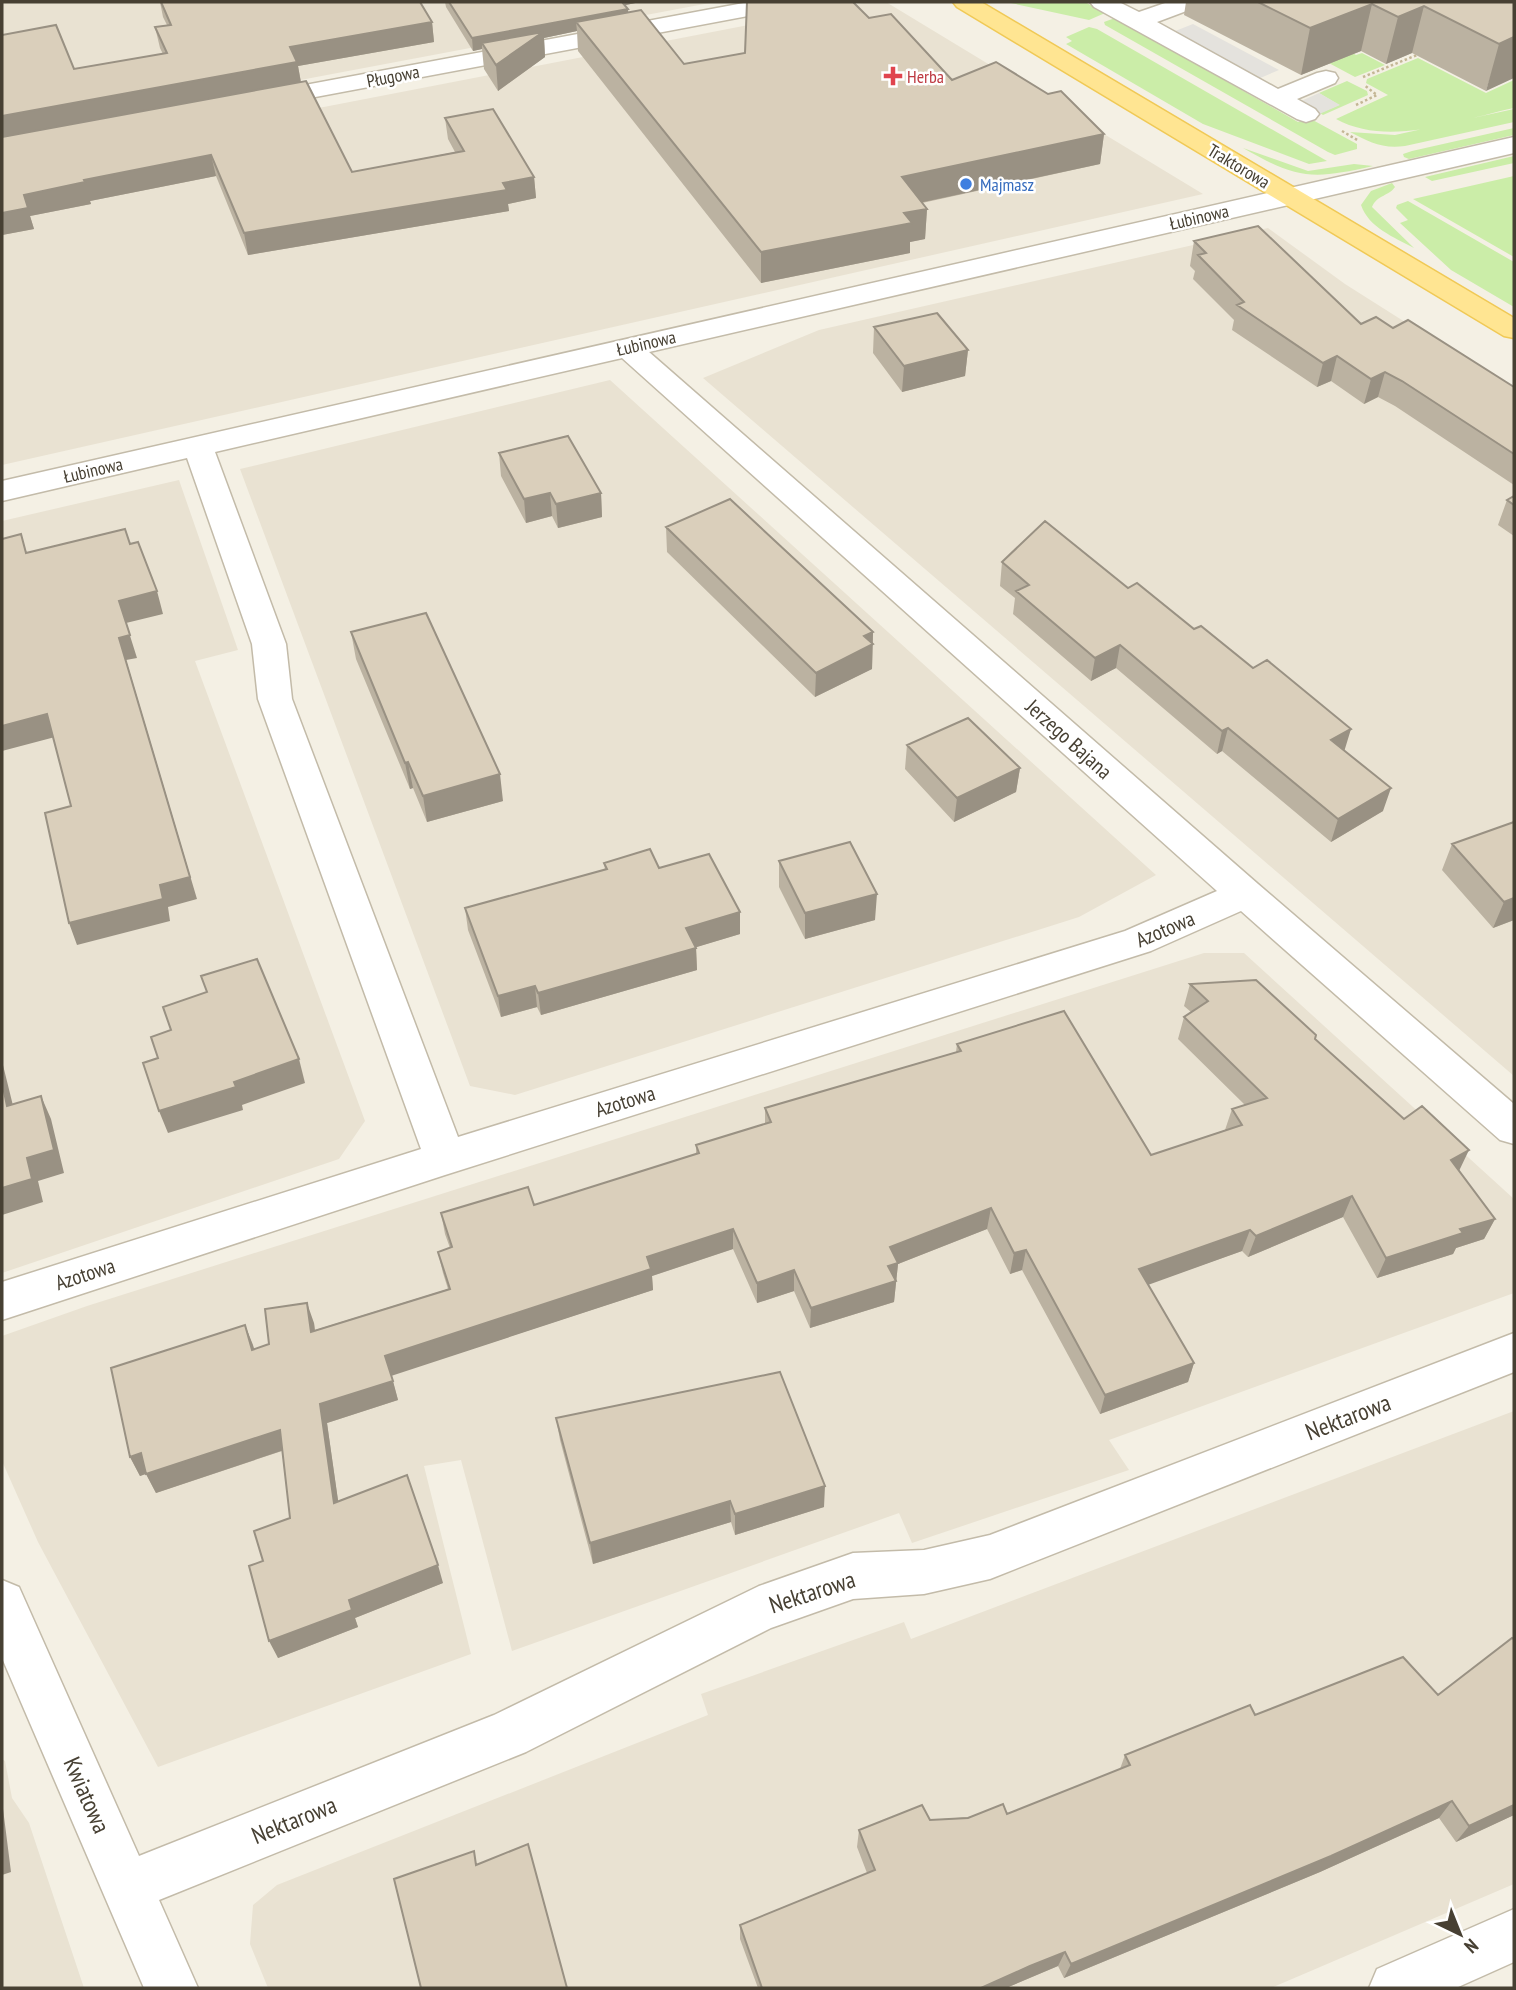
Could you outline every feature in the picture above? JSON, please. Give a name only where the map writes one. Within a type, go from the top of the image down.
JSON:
[{"type":"main road","name":"Traktorowa","points":[[965,2],[1514,330]]},
{"type":"street","name":"Pługowa","points":[[234,106],[785,2]]},
{"type":"street","points":[[1102,2],[1306,114]]},
{"type":"street","points":[[1138,21],[1189,2]]},
{"type":"street","points":[[1278,98],[1326,78]]},
{"type":"street","name":"Łubinowa","points":[[2,491],[1514,145]]},
{"type":"street","name":"Jerzego Bajana","points":[[627,347],[1245,894],[1514,1128]]},
{"type":"street","points":[[198,445],[269,644],[275,699],[445,1157]]},
{"type":"street","name":"Azotowa","points":[[2,1301],[445,1157],[1138,942],[1245,894]]},
{"type":"street","name":"Nektarowa","points":[[128,1886],[508,1734],[759,1609],[853,1576],[925,1572],[990,1557],[1514,1352]]},
{"type":"street","name":"Kwiatowa","points":[[2,1603],[171,1988]]},
{"type":"street","points":[[1396,1988],[1514,1936]]},
{"type":"path","points":[[1356,80],[1417,55]]},
{"type":"path","points":[[1339,129],[1363,143]]},
{"type":"shaded area","points":[[2,2],[715,2],[2,136]]},
{"type":"shaded area","points":[[868,2],[886,2],[1203,194],[2,465],[2,169]]},
{"type":"shaded area","points":[[1193,24],[1279,70],[1258,79],[1299,102],[1319,93],[1340,105],[1301,122],[1155,39]]},
{"type":"shaded area","points":[[1268,228],[1345,284],[1514,391],[1514,1076],[703,378],[819,330]]},
{"type":"shaded area","points":[[610,380],[1156,875],[1079,917],[515,1095],[470,1086],[240,469]]},
{"type":"shaded area","points":[[179,480],[238,650],[195,661],[365,1121],[339,1159],[2,1273],[2,521]]},
{"type":"shaded area","points":[[1204,953],[1244,953],[1514,1199],[1514,1293],[1109,1440],[1129,1470],[912,1543],[899,1513],[512,1651],[461,1460],[424,1466],[471,1654],[158,1767],[38,1542],[2,1461],[2,1336],[87,1306]]},
{"type":"shaded area","points":[[1514,1411],[1514,1884],[1271,1988],[268,1988],[250,1944],[253,1905],[277,1885],[708,1715],[701,1694],[904,1622],[911,1639]]},
{"type":"shaded area","points":[[2,1759],[5,1761],[12,1798],[29,1823],[84,1988],[2,1988]]},
{"type":"green space","points":[[1006,2],[1085,2],[1105,13],[1089,20]]},
{"type":"green space","points":[[1115,18],[1298,122],[1309,118],[1357,144],[1357,149],[1335,155],[1328,152],[1105,25],[1104,22]]},
{"type":"green space","points":[[1089,27],[1097,29],[1327,161],[1309,164],[1203,124],[1066,44],[1072,41],[1066,37]]},
{"type":"green space","points":[[1333,43],[1385,65],[1355,77],[1312,54]]},
{"type":"green space","points":[[1418,58],[1486,93],[1514,80],[1514,108],[1424,129],[1401,131],[1378,131],[1336,119],[1388,95],[1366,83],[1367,79]]},
{"type":"green space","points":[[1347,81],[1367,91],[1368,95],[1323,115],[1320,113],[1339,105],[1319,93]]},
{"type":"green space","points":[[1514,109],[1514,122],[1405,146],[1376,144],[1350,132],[1395,135]]},
{"type":"green space","points":[[1514,128],[1514,135],[1409,159],[1403,154],[1412,151]]},
{"type":"green space","points":[[1243,148],[1308,171],[1354,164],[1373,166],[1319,175],[1305,174],[1278,166]]},
{"type":"green space","points":[[1514,156],[1514,163],[1432,181],[1425,177]]},
{"type":"green space","points":[[1514,176],[1514,257],[1413,199]]},
{"type":"green space","points":[[1392,183],[1395,187],[1372,207],[1414,248],[1376,226],[1361,205],[1371,191]]},
{"type":"green space","points":[[1408,201],[1514,262],[1514,307],[1451,270],[1400,223],[1408,220],[1396,208],[1397,205]]},
{"type":"building","points":[[161,2],[420,2],[432,22],[290,47],[297,62],[2,116],[2,35],[56,25],[74,69],[167,53],[155,27],[171,25]]},
{"type":"building","points":[[449,2],[622,2],[628,9],[472,38]]},
{"type":"building","points":[[747,2],[853,2],[869,18],[891,14],[952,80],[996,62],[1048,94],[1061,91],[1104,134],[902,177],[927,209],[904,213],[912,223],[761,252],[576,22],[641,10],[684,64],[745,53]]},
{"type":"building","points":[[1258,2],[1514,2],[1514,37],[1499,44],[1424,6],[1398,17],[1372,4],[1310,28]]},
{"type":"building","points":[[543,32],[496,65],[482,43]]},
{"type":"building","points":[[306,81],[352,172],[464,151],[445,118],[493,109],[534,177],[503,183],[507,190],[244,233],[211,155],[84,180],[85,182],[24,195],[28,208],[2,213],[2,137]]},
{"type":"building","points":[[1258,226],[1361,324],[1376,317],[1393,328],[1408,320],[1514,387],[1514,454],[1402,381],[1385,372],[1371,379],[1337,356],[1323,363],[1237,305],[1244,302],[1198,255],[1206,253],[1194,241]]},
{"type":"building","points":[[937,313],[968,350],[904,366],[874,327]]},
{"type":"building","points":[[568,436],[601,493],[556,504],[550,493],[524,499],[499,453]]},
{"type":"building","points":[[1514,496],[1514,505],[1507,500]]},
{"type":"building","points":[[730,499],[873,632],[864,636],[873,644],[816,673],[666,527]]},
{"type":"building","points":[[1045,521],[1128,588],[1137,583],[1194,629],[1201,626],[1253,668],[1267,660],[1351,729],[1331,740],[1391,788],[1338,819],[1228,728],[1222,731],[1120,645],[1095,658],[1016,591],[1029,585],[1002,562]]},
{"type":"building","points":[[125,529],[130,544],[138,542],[157,591],[119,601],[130,635],[119,638],[190,877],[160,885],[163,899],[69,923],[45,813],[71,806],[47,714],[2,726],[2,539],[21,534],[26,553]]},
{"type":"building","points":[[426,613],[500,774],[423,796],[408,762],[405,763],[351,632]]},
{"type":"building","points":[[968,718],[1020,768],[957,798],[907,745]]},
{"type":"building","points":[[1514,822],[1514,898],[1504,902],[1452,844]]},
{"type":"building","points":[[850,842],[877,894],[805,913],[779,861]]},
{"type":"building","points":[[650,849],[659,868],[709,854],[740,912],[686,928],[696,948],[538,993],[535,986],[498,996],[465,908],[607,869],[604,863]]},
{"type":"building","points":[[257,959],[299,1059],[234,1082],[236,1087],[159,1111],[143,1063],[158,1058],[151,1037],[171,1030],[163,1007],[207,992],[201,976]]},
{"type":"building","points":[[1256,980],[1316,1035],[1315,1039],[1404,1119],[1422,1106],[1469,1150],[1451,1160],[1495,1219],[1460,1229],[1463,1233],[1386,1258],[1352,1196],[1256,1236],[1250,1230],[1139,1269],[1194,1363],[1105,1395],[1026,1250],[1014,1253],[991,1208],[890,1247],[898,1263],[888,1266],[896,1281],[811,1308],[794,1270],[757,1283],[733,1229],[647,1257],[651,1269],[385,1356],[393,1381],[320,1404],[334,1503],[407,1475],[438,1565],[349,1600],[352,1610],[269,1641],[249,1566],[263,1561],[254,1531],[290,1518],[280,1430],[146,1474],[141,1453],[130,1457],[111,1368],[245,1325],[252,1350],[269,1344],[265,1309],[307,1303],[311,1332],[450,1289],[438,1252],[452,1247],[441,1213],[528,1187],[534,1205],[699,1153],[696,1145],[771,1122],[765,1108],[961,1051],[957,1044],[1064,1011],[1151,1155],[1242,1125],[1232,1109],[1267,1098],[1184,1017],[1208,1001],[1190,984]]},
{"type":"building","points":[[2,1082],[7,1106],[41,1096],[54,1150],[27,1158],[32,1179],[2,1188]]},
{"type":"building","points":[[780,1372],[825,1486],[735,1514],[730,1501],[590,1543],[556,1418]]},
{"type":"building","points":[[1512,1638],[1514,1805],[1469,1826],[1452,1801],[1331,1856],[1071,1964],[1065,1952],[981,1988],[762,1988],[740,1925],[875,1870],[859,1830],[922,1805],[930,1820],[968,1818],[1003,1804],[1007,1814],[1130,1765],[1125,1755],[1250,1705],[1255,1715],[1403,1657],[1438,1695]]},
{"type":"building","points":[[528,1844],[567,1988],[421,1988],[394,1879],[474,1851],[476,1865]]},
{"type":"place","name":"Herba","points":[[893,76]]},
{"type":"place","name":"Majmasz","points":[[966,184]]}]
